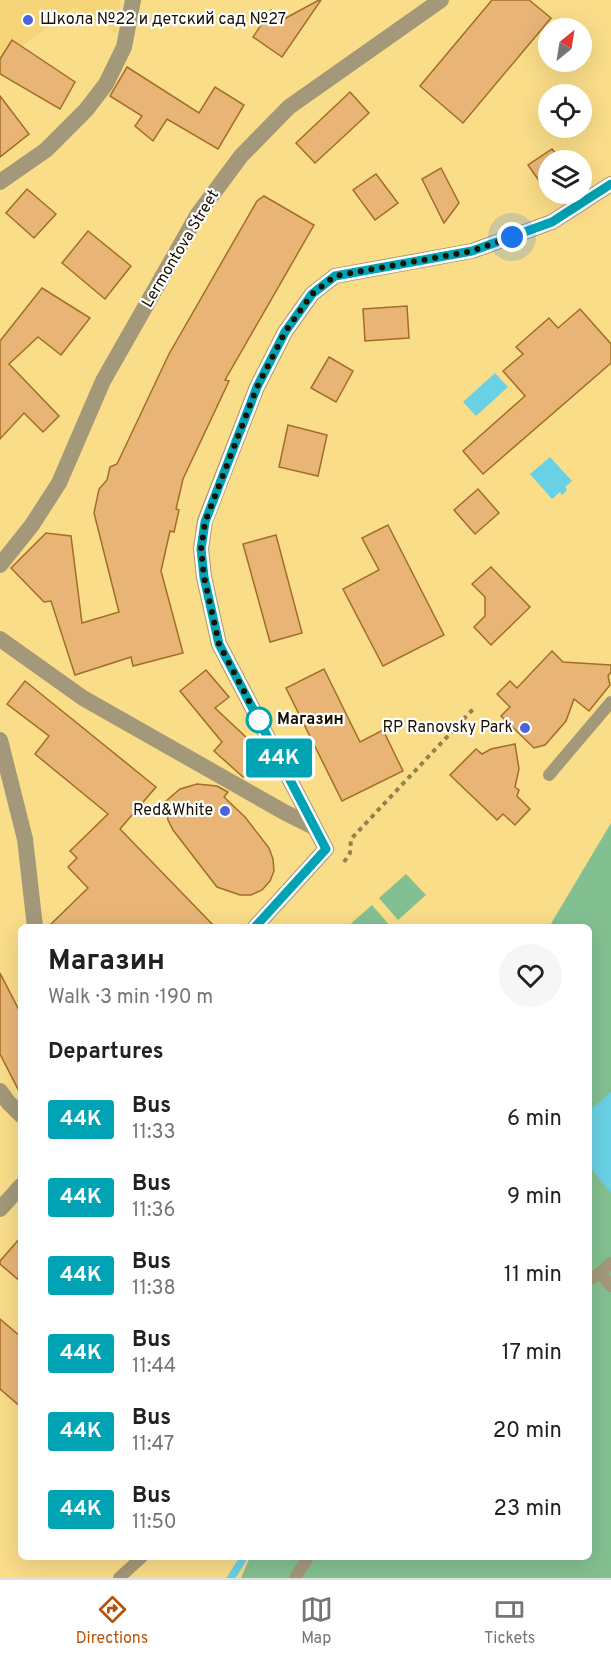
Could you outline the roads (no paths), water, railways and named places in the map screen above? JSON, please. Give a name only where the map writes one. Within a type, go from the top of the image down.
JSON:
[{"type":"street","points":[[0,182],[46,150],[86,110],[106,84],[124,47],[132,0]]},
{"type":"street","name":"Lermontova Street","points":[[0,565],[32,525],[59,483],[103,381],[198,214],[241,156],[289,107],[441,0]]},
{"type":"street","points":[[258,924],[326,849],[219,644],[204,577],[201,549],[205,522],[257,387],[285,332],[312,294],[335,276],[472,251],[552,222],[611,184]]},
{"type":"street","points":[[0,639],[82,698],[314,827]]},
{"type":"street","points":[[0,740],[26,839],[36,924]]},
{"type":"street","points":[[0,1091],[18,1112]]},
{"type":"street","points":[[0,1209],[18,1189]]},
{"type":"lane","points":[[549,775],[611,702]]},
{"type":"lane","points":[[611,1263],[595,1276],[611,1286]]},
{"type":"lane","points":[[119,1578],[139,1560]]},
{"type":"lane","points":[[295,1578],[306,1560]]},
{"type":"water","points":[[495,373],[508,387],[476,416],[463,402]]},
{"type":"water","points":[[550,457],[572,481],[565,487],[567,490],[562,495],[560,492],[552,499],[530,474]]},
{"type":"water","points":[[611,1092],[611,1193],[592,1169],[592,1108]]},
{"type":"waterway","points":[[231,1578],[242,1560]]},
{"type":"place","name":"Школа №22 и детский сад №27","points":[[28,20]]},
{"type":"place","name":"Магазин","points":[[259,720]]},
{"type":"place","name":"RP Ranovsky Park","points":[[525,728]]},
{"type":"place","name":"Red&White","points":[[225,811]]}]
